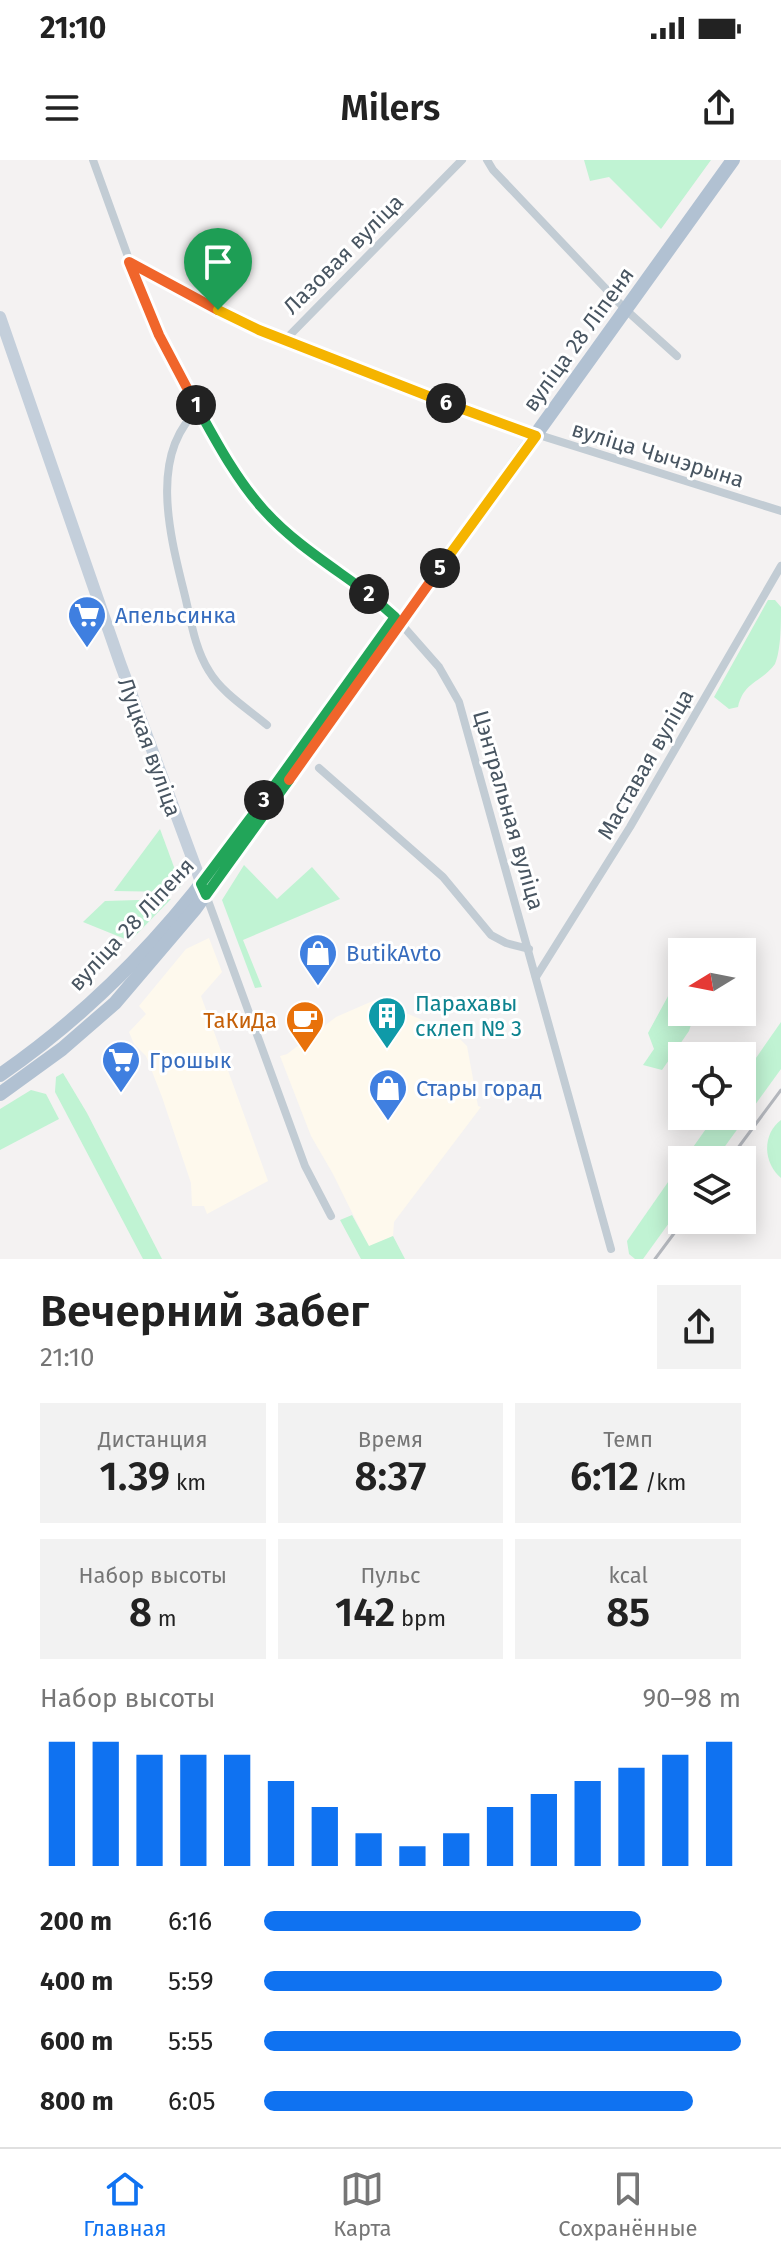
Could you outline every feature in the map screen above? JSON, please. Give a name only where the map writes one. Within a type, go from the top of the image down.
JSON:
[{"type":"main road","name":"вуліца 28 Ліпеня","points":[[623,307],[722,160]]},
{"type":"main road","name":"вуліца 28 Ліпеня","points":[[0,1094],[96,1020],[152,962],[623,307],[733,160]]},
{"type":"main road","name":"Луцкая вуліца","points":[[0,317],[120,663],[204,890]]},
{"type":"main road","name":"вуліца 28 Ліпеня","points":[[0,1075],[85,1006],[204,890]]},
{"type":"main road","points":[[85,1006],[96,1020]]},
{"type":"street","name":"Цэнтральная вуліца","points":[[93,160],[159,335],[235,470],[262,509],[293,538],[398,620],[439,667],[459,702],[611,1249]]},
{"type":"street","name":"Лазовая вуліца","points":[[285,340],[462,160]]},
{"type":"street","points":[[487,160],[623,307],[677,356]]},
{"type":"street","name":"вуліца Чычэрына","points":[[129,262],[229,316],[285,340],[532,434],[781,511]]},
{"type":"street","points":[[199,409],[180,432],[169,472],[167,513],[176,562],[195,638],[208,671],[267,725]]},
{"type":"street","name":"Маставая вуліца","points":[[536,977],[630,827],[781,566]]},
{"type":"street","points":[[319,768],[443,877],[491,935],[529,949]]},
{"type":"street","name":"Луцкая вуліца","points":[[204,890],[305,1166],[331,1216]]},
{"type":"shaded area","points":[[209,938],[222,972],[201,996],[268,1181],[207,1214],[204,1206],[192,1206],[191,1183],[162,1097],[146,1056],[134,1044],[129,1032],[146,1014],[139,1006],[186,949]]},
{"type":"shaded area","name":"Стары горад","points":[[375,1000],[439,1027],[438,1031],[460,1039],[467,1046],[478,1106],[481,1107],[394,1222],[393,1236],[369,1247],[311,1136],[280,1056],[336,1017]]},
{"type":"green space","points":[[584,160],[711,160],[661,229],[609,177],[590,181]]},
{"type":"green space","points":[[768,600],[775,600],[781,607],[780,644],[775,664],[744,692],[738,707],[729,709],[714,697]]},
{"type":"green space","points":[[160,829],[181,886],[175,892],[114,891]]},
{"type":"green space","points":[[244,865],[277,899],[312,867],[340,899],[243,940],[262,987],[255,988],[222,900]]},
{"type":"green space","points":[[171,899],[130,941],[83,922],[105,901]]},
{"type":"green space","points":[[668,996],[668,1026],[691,1026],[681,1042],[668,1042],[668,1061],[662,1070],[643,1065],[654,1049],[648,1033]]},
{"type":"green space","points":[[781,1022],[781,1069],[756,1103],[756,1058]]},
{"type":"green space","points":[[63,1073],[162,1259],[143,1259],[55,1092],[56,1077]]},
{"type":"green space","points":[[31,1090],[46,1094],[59,1119],[0,1150],[0,1109]]},
{"type":"green space","points":[[781,1120],[781,1178],[771,1165],[767,1149],[770,1133]]},
{"type":"green space","points":[[705,1130],[737,1130],[725,1146],[694,1146]]},
{"type":"green space","points":[[668,1182],[668,1224],[643,1259],[635,1259],[629,1254],[627,1241]]},
{"type":"green space","points":[[352,1215],[369,1246],[393,1236],[405,1259],[361,1259],[340,1220]]},
{"type":"railway","points":[[739,1146],[781,1090]]},
{"type":"railway","points":[[655,1259],[674,1234]]},
{"type":"place","name":"Апельсинка","points":[[87,649]]},
{"type":"place","name":"ButikAvto","points":[[318,987]]},
{"type":"place","name":"Парахавы склеп № 3","points":[[387,1050]]},
{"type":"place","name":"ТаКиДа","points":[[305,1054]]},
{"type":"place","name":"Грошык","points":[[121,1094]]},
{"type":"place","name":"Стары горад","points":[[388,1122]]},
{"type":"route","points":[[129,262],[218,310],[259,330],[536,436],[206,895],[201,884],[395,617],[293,538],[248,492],[170,357],[129,262]]}]
